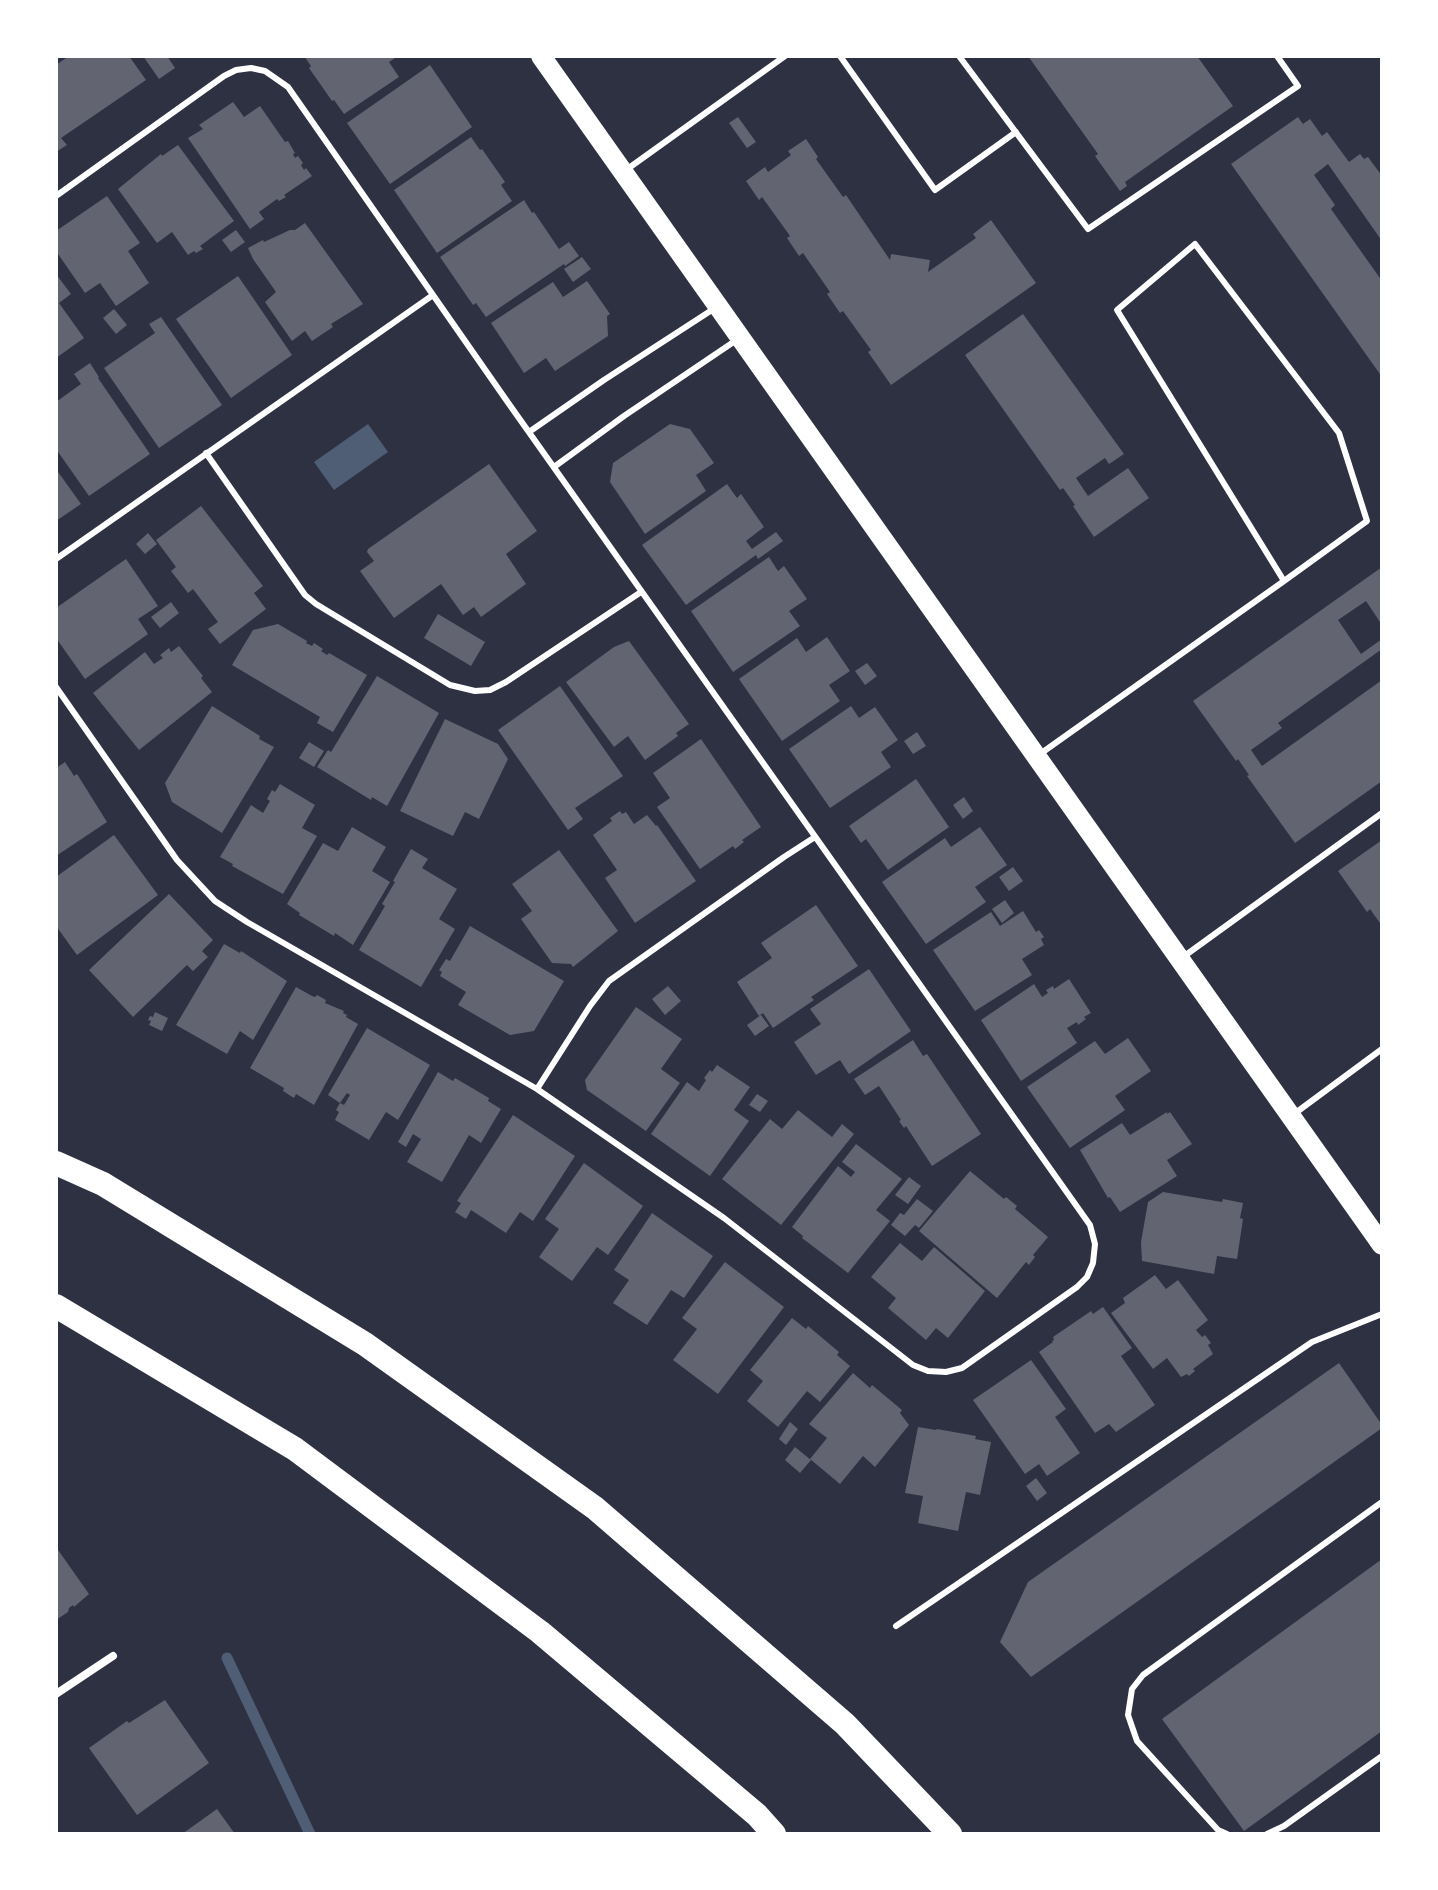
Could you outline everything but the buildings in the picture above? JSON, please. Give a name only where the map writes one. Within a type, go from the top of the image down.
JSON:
[{"type":"highway","points":[[56,1163],[103,1184],[365,1344],[595,1508],[845,1724],[950,1834]]},
{"type":"highway","points":[[56,1306],[295,1449],[540,1632],[767,1828]]},
{"type":"main road","points":[[541,56],[1382,1245]]},
{"type":"street","points":[[56,1694],[113,1656]]},
{"type":"lane","points":[[623,172],[785,56]]},
{"type":"lane","points":[[840,56],[935,190],[1016,132]]},
{"type":"lane","points":[[959,56],[1088,229],[1298,86],[1277,56]]},
{"type":"lane","points":[[56,196],[236,70],[251,68],[265,71],[294,94],[641,592],[1090,1225],[1095,1244],[1093,1263],[1087,1277],[962,1368],[946,1372],[928,1371],[913,1365],[724,1218],[537,1089],[215,901],[177,860],[56,687]]},
{"type":"lane","points":[[1037,757],[1284,581],[1367,521],[1339,433],[1195,244],[1117,310],[1284,581]]},
{"type":"lane","points":[[56,559],[433,295]]},
{"type":"lane","points":[[529,432],[718,306]]},
{"type":"lane","points":[[554,467],[741,337]]},
{"type":"lane","points":[[206,453],[305,595],[450,685],[475,691],[490,690],[641,592]]},
{"type":"lane","points":[[1180,959],[1382,813]]},
{"type":"lane","points":[[537,1089],[609,981],[815,837]]},
{"type":"lane","points":[[1291,1116],[1382,1049]]},
{"type":"lane","points":[[896,1626],[1312,1342],[1382,1314]]},
{"type":"lane","points":[[1227,1834],[1218,1830],[1137,1741],[1128,1715],[1132,1689],[1143,1675],[1382,1502]]},
{"type":"lane","points":[[1267,1834],[1284,1826],[1382,1756]]},
{"type":"water","points":[[368,424],[388,452],[334,490],[314,462]]},
{"type":"waterway","points":[[227,1658],[310,1834]]}]
